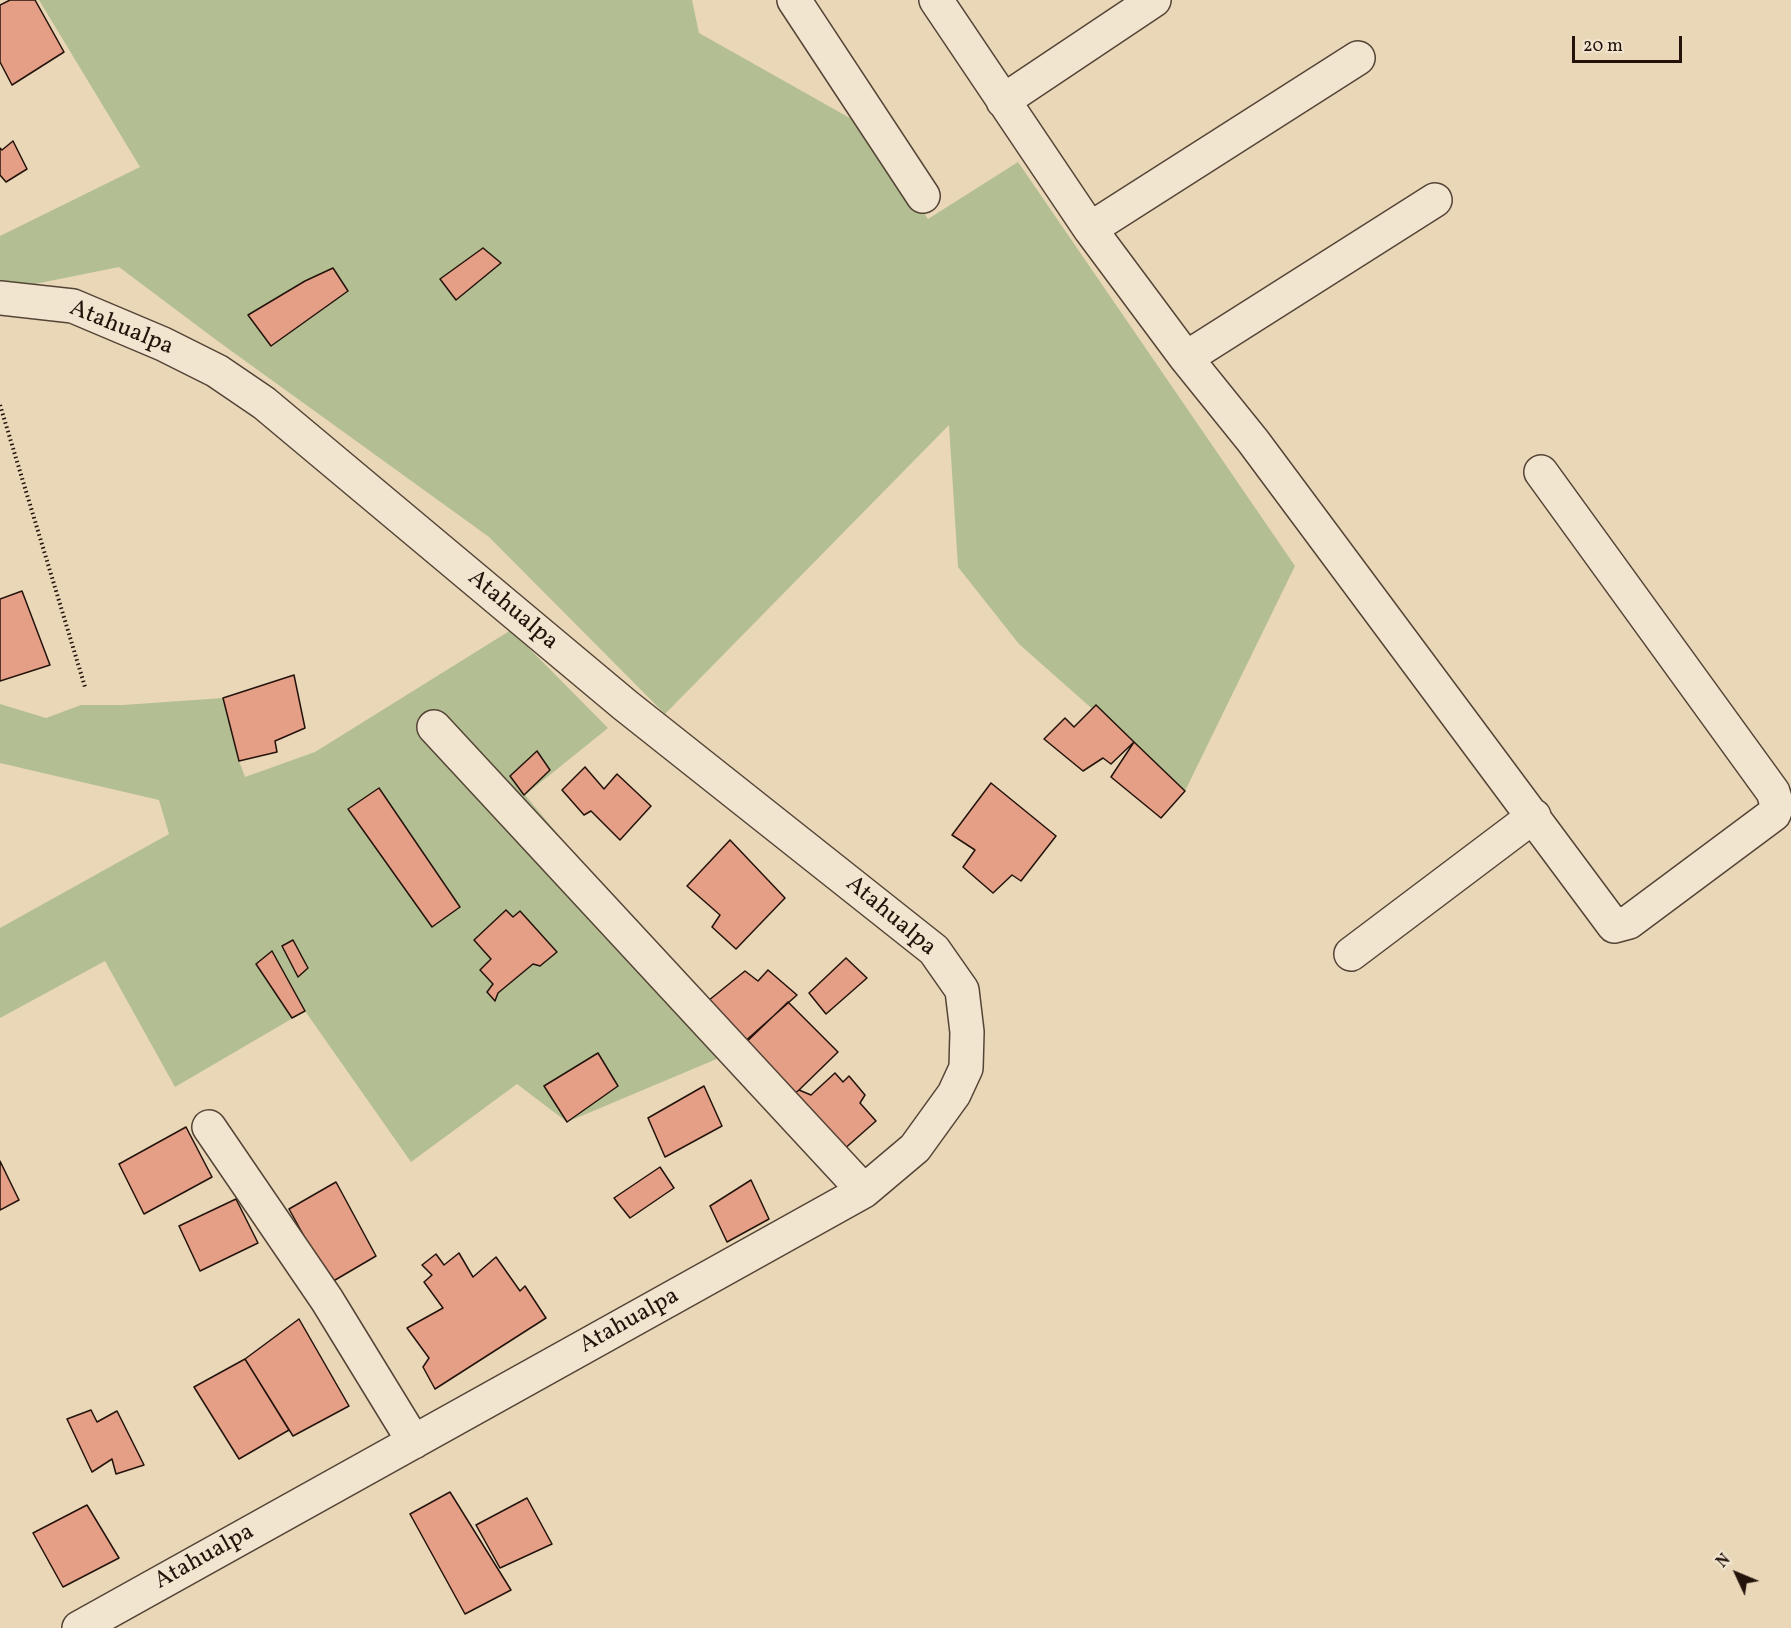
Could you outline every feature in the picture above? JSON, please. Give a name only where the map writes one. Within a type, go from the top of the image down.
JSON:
[{"type":"street","points":[[794,0],[923,196]]},
{"type":"street","points":[[936,0],[1090,229],[1186,358],[1253,441],[1614,926],[1629,922],[1774,814],[1777,805],[1773,792],[1541,472]]},
{"type":"street","points":[[1003,101],[1154,0]]},
{"type":"street","points":[[1090,229],[1358,58]]},
{"type":"street","points":[[1186,358],[1435,200]]},
{"type":"street","name":"Atahualpa","points":[[0,298],[73,306],[163,344],[217,371],[255,397],[625,705],[934,950],[962,990],[967,1032],[966,1068],[954,1094],[915,1148],[864,1191],[79,1628]]},
{"type":"street","points":[[434,726],[864,1191]]},
{"type":"street","points":[[1351,954],[1534,816]]},
{"type":"street","points":[[209,1127],[327,1300],[414,1442]]},
{"type":"path","points":[[0,405],[85,687]]},
{"type":"green space","points":[[39,0],[692,0],[699,33],[864,126],[928,219],[1018,162],[1295,566],[1185,791],[1019,644],[958,567],[949,425],[665,714],[489,537],[119,267],[0,291],[0,236],[140,167]]},
{"type":"green space","points":[[511,630],[608,728],[525,795],[738,1050],[567,1122],[517,1084],[411,1162],[305,1011],[175,1087],[105,961],[0,1018],[0,928],[169,834],[159,800],[0,763],[0,704],[46,718],[81,705],[123,705],[223,698],[245,777],[315,752]]},
{"type":"building","points":[[10,0],[35,0],[64,52],[12,85],[0,62],[0,5]]},
{"type":"building","points":[[13,141],[27,169],[6,182],[0,175],[0,148],[2,150]]},
{"type":"building","points":[[483,248],[501,263],[456,300],[440,279]]},
{"type":"building","points":[[333,268],[348,291],[271,346],[248,315],[305,281]]},
{"type":"building","points":[[22,591],[50,665],[0,681],[0,599]]},
{"type":"building","points":[[294,675],[305,728],[275,741],[277,752],[239,761],[223,698]]},
{"type":"building","points":[[1096,705],[1134,742],[1111,764],[1103,758],[1083,771],[1044,739],[1065,718],[1074,727]]},
{"type":"building","points":[[1134,742],[1185,791],[1161,818],[1111,777]]},
{"type":"building","points":[[537,751],[550,770],[524,795],[510,776]]},
{"type":"building","points":[[585,767],[604,789],[617,774],[651,806],[620,840],[591,811],[584,815],[562,790]]},
{"type":"building","points":[[991,783],[1056,836],[1021,881],[1012,875],[993,893],[963,867],[975,850],[952,835]]},
{"type":"building","points":[[379,788],[460,907],[432,927],[348,809]]},
{"type":"building","points":[[730,840],[785,898],[736,949],[712,927],[720,915],[687,886]]},
{"type":"building","points":[[506,910],[513,917],[520,911],[557,952],[540,966],[533,964],[498,993],[495,1001],[487,992],[493,984],[480,970],[491,959],[474,940]]},
{"type":"building","points":[[293,940],[308,968],[298,977],[282,946]]},
{"type":"building","points":[[272,951],[305,1011],[292,1018],[256,964]]},
{"type":"building","points":[[846,958],[867,978],[826,1014],[809,993]]},
{"type":"building","points":[[768,970],[797,995],[742,1044],[703,1005],[745,971],[758,981]]},
{"type":"building","points":[[788,1002],[838,1052],[784,1102],[738,1050]]},
{"type":"building","points":[[598,1053],[618,1086],[567,1122],[544,1086]]},
{"type":"building","points":[[835,1073],[843,1082],[849,1076],[865,1095],[860,1103],[876,1121],[834,1158],[784,1102],[799,1090],[811,1095]]},
{"type":"building","points":[[704,1086],[722,1126],[665,1157],[648,1118]]},
{"type":"building","points":[[186,1127],[212,1177],[144,1214],[119,1164]]},
{"type":"building","points":[[0,1161],[19,1200],[0,1210]]},
{"type":"building","points":[[660,1167],[674,1188],[630,1218],[614,1198]]},
{"type":"building","points":[[751,1180],[769,1219],[727,1242],[710,1206]]},
{"type":"building","points":[[336,1182],[376,1256],[330,1283],[289,1209]]},
{"type":"building","points":[[236,1199],[258,1243],[200,1271],[179,1226]]},
{"type":"building","points":[[459,1253],[473,1277],[496,1257],[520,1291],[525,1286],[546,1318],[435,1389],[423,1367],[429,1358],[407,1328],[443,1308],[424,1282],[432,1275],[422,1265],[436,1254],[444,1265]]},
{"type":"building","points":[[299,1319],[349,1406],[293,1436],[245,1359]]},
{"type":"building","points":[[245,1359],[289,1430],[239,1459],[194,1387]]},
{"type":"building","points":[[91,1410],[97,1422],[117,1411],[144,1465],[116,1474],[112,1459],[92,1472],[67,1419]]},
{"type":"building","points":[[450,1492],[511,1590],[465,1614],[410,1514]]},
{"type":"building","points":[[527,1498],[552,1544],[500,1568],[476,1525]]},
{"type":"building","points":[[87,1505],[119,1558],[63,1587],[33,1533]]}]
